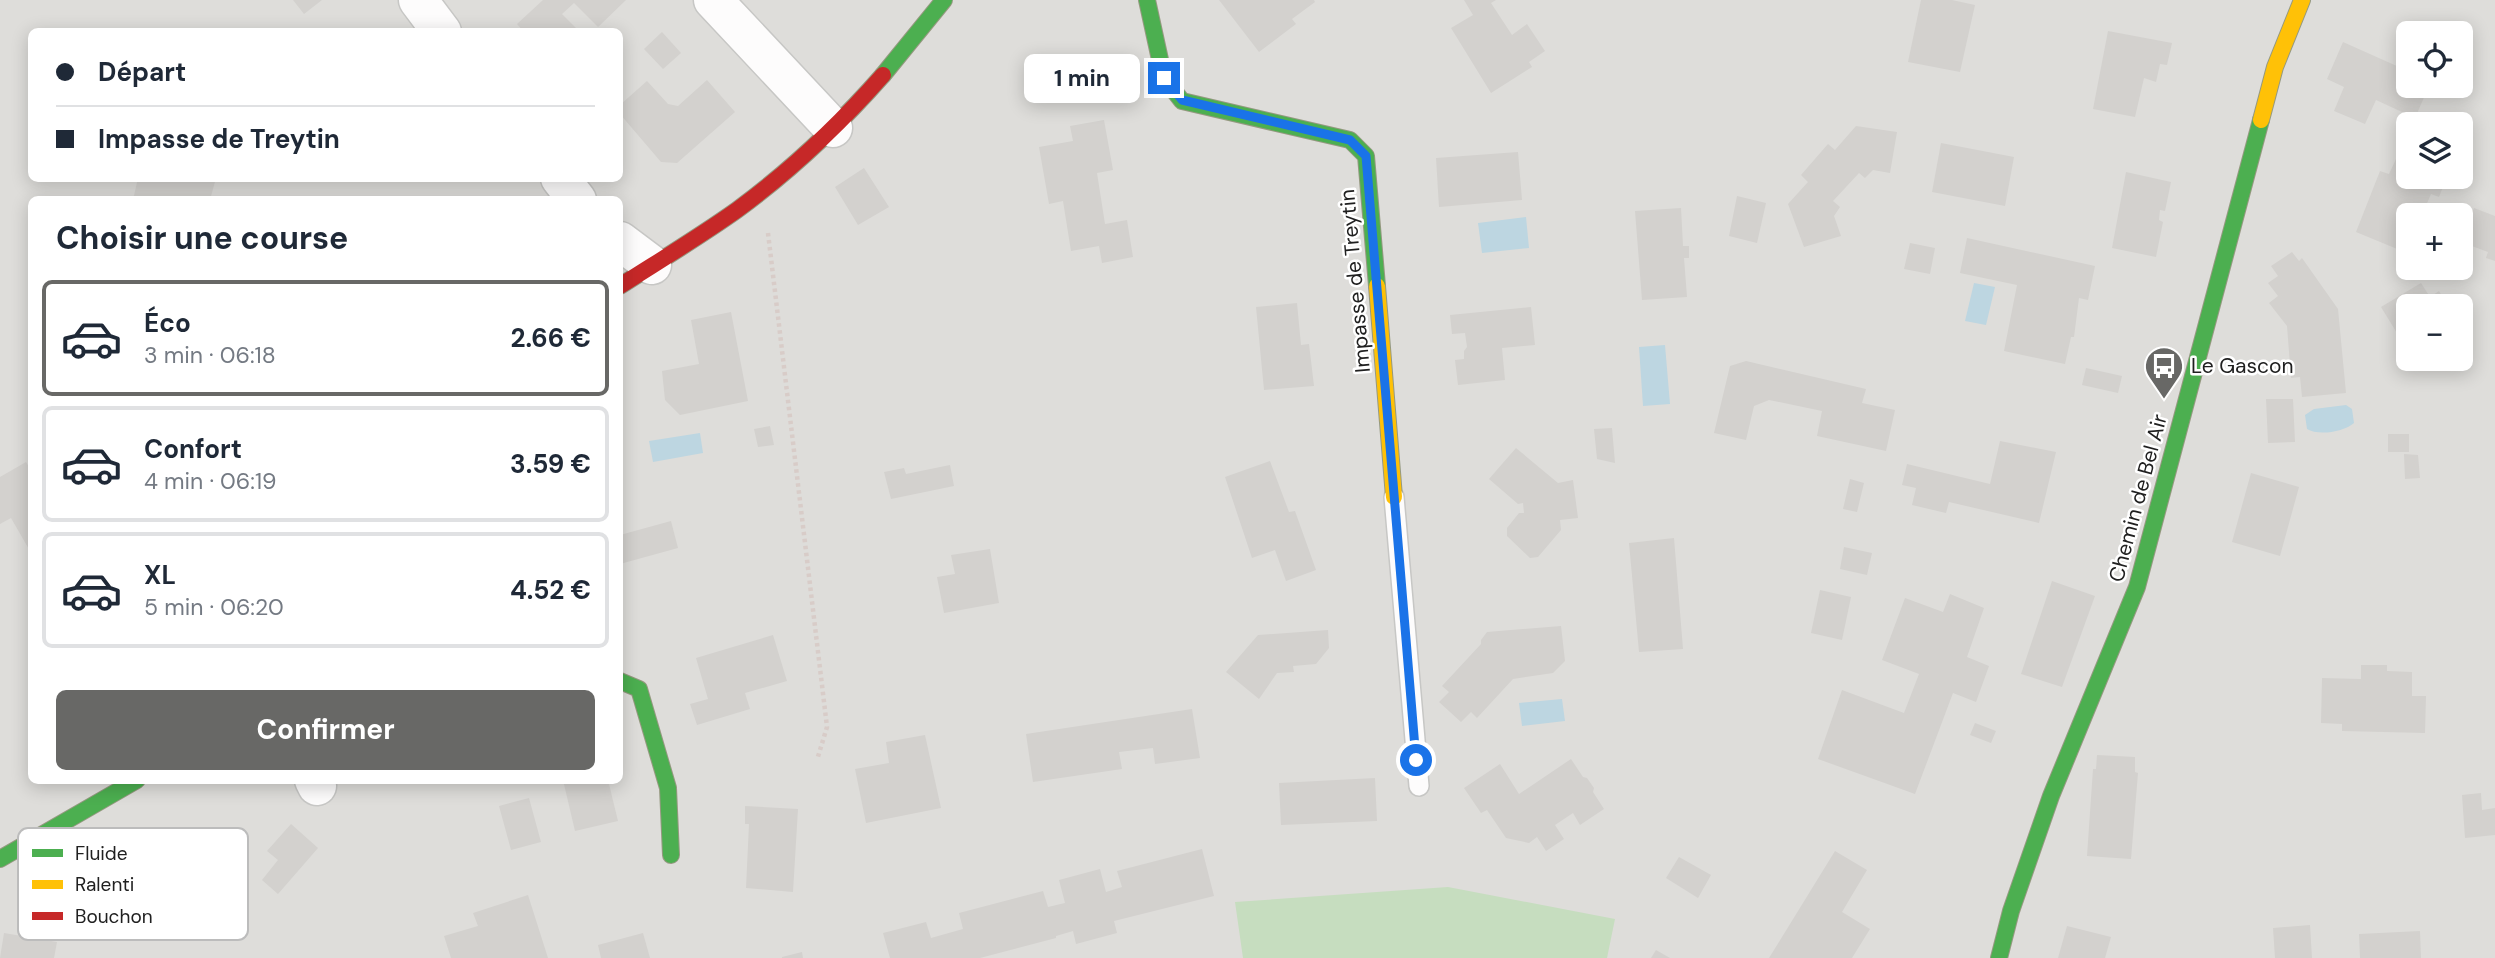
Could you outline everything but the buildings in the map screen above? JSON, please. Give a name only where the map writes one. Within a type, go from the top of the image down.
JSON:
[{"type":"street","points":[[418,0],[439,28]]},
{"type":"street","points":[[713,0],[833,128]]},
{"type":"street","points":[[623,284],[740,208],[833,128],[912,44],[944,0]]},
{"type":"street","name":"Impasse de Treytin","points":[[1147,0],[1164,78],[1182,100],[1350,140],[1366,156],[1394,497]]},
{"type":"street","name":"Chemin de Bel Air","points":[[1999,958],[2011,911],[2051,796],[2137,587],[2275,67],[2302,0]]},
{"type":"street","points":[[563,182],[574,196]]},
{"type":"street","points":[[623,243],[652,265]]},
{"type":"street","points":[[623,682],[639,689],[668,788],[671,855]]},
{"type":"street","points":[[54,828],[130,784]]},
{"type":"street","points":[[0,859],[18,849]]},
{"type":"lane","points":[[1394,497],[1419,786]]},
{"type":"path","points":[[740,208],[767,219],[827,727],[817,760]]},
{"type":"shaded area","points":[[0,0],[2495,0],[2495,958],[0,958]]},
{"type":"green space","points":[[1448,887],[1615,919],[1607,958],[1243,958],[1235,902]]},
{"type":"water","points":[[1526,217],[1529,248],[1482,253],[1478,223]]},
{"type":"water","points":[[1974,283],[1995,287],[1986,325],[1965,321]]},
{"type":"water","points":[[1665,345],[1670,404],[1643,406],[1639,347]]},
{"type":"water","points":[[2346,405],[2352,409],[2354,423],[2350,426],[2324,433],[2307,429],[2305,415],[2314,409]]},
{"type":"water","points":[[700,433],[703,453],[653,462],[649,441]]},
{"type":"water","points":[[1562,699],[1565,721],[1522,726],[1519,703]]},
{"type":"traffic: fast","points":[[883,75],[944,0]]},
{"type":"traffic: fast","points":[[1147,0],[1164,78],[1182,101],[1350,140],[1366,156],[1377,286]]},
{"type":"traffic: fast","points":[[1999,958],[2011,911],[2051,796],[2137,587],[2261,120]]},
{"type":"traffic: fast","points":[[623,682],[639,689],[668,788],[671,855]]},
{"type":"traffic: fast","points":[[54,828],[130,784]]},
{"type":"traffic: fast","points":[[0,859],[18,849]]},
{"type":"traffic: slow","points":[[2261,120],[2275,67],[2302,0]]},
{"type":"traffic: slow","points":[[1377,286],[1394,497]]},
{"type":"traffic: jam","points":[[623,284],[757,195],[813,147],[883,75]]},
{"type":"place","name":"Le Gascon","points":[[2164,400]]},
{"type":"route","points":[[1164,78],[1182,100],[1350,140],[1366,156],[1416,760]]}]
